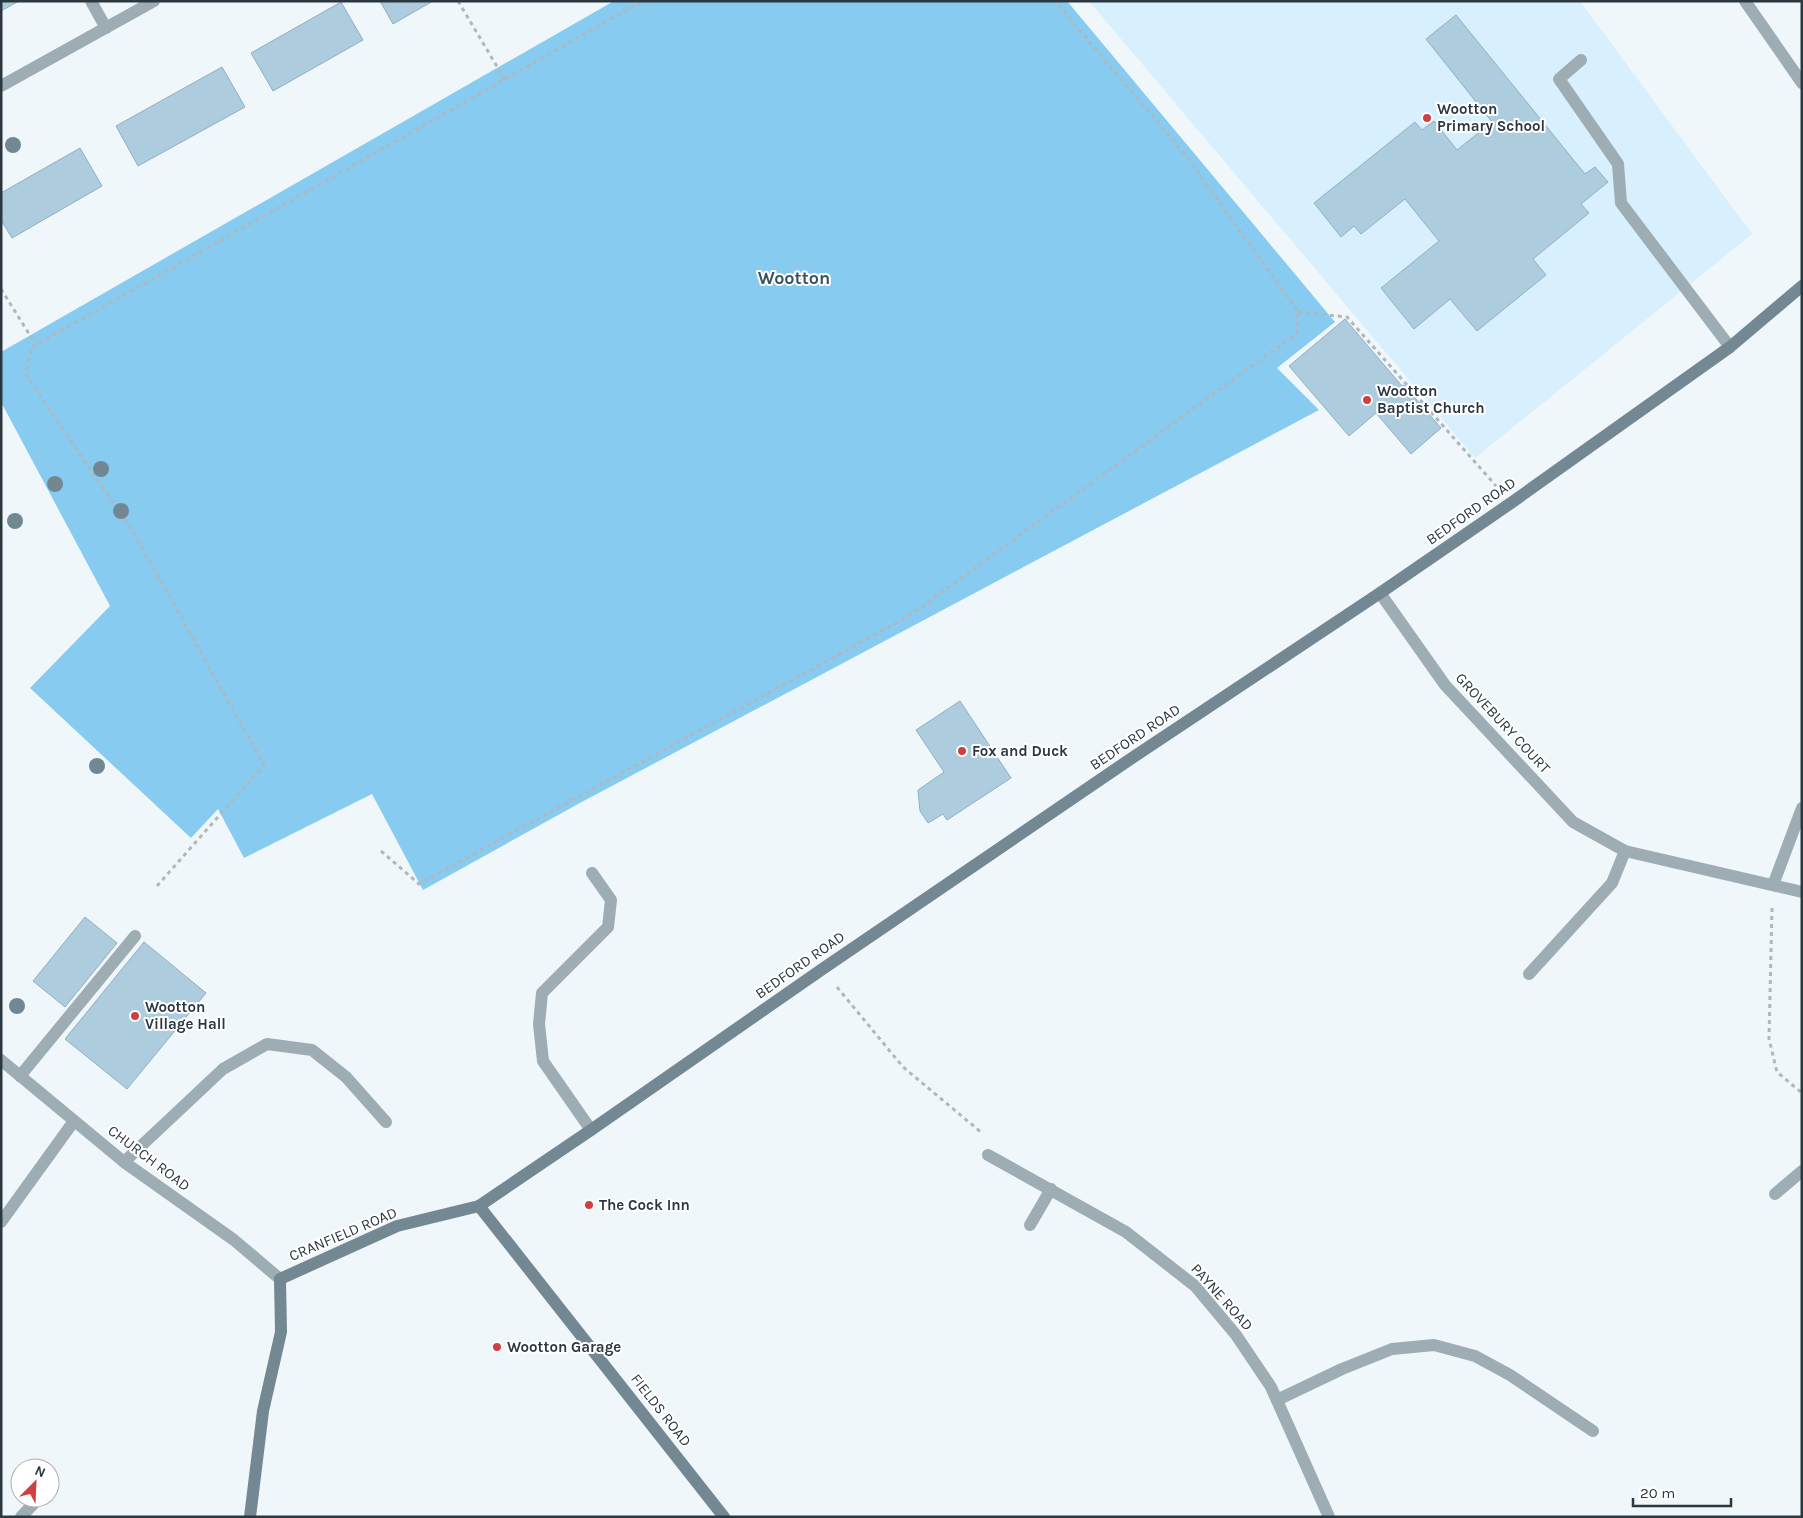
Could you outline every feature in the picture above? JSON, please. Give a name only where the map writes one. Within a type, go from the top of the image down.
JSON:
[{"type":"street","points":[[91,1],[106,28]]},
{"type":"street","points":[[1,86],[154,1]]},
{"type":"street","points":[[1745,1],[1802,83]]},
{"type":"street","points":[[1581,60],[1559,79],[1618,164],[1621,203],[1730,347]]},
{"type":"street","name":"BEDFORD ROAD","points":[[479,1206],[1129,760],[1380,594],[1511,503],[1730,347],[1802,286]]},
{"type":"street","name":"GROVEBURY COURT","points":[[1380,594],[1445,685],[1573,822],[1625,851],[1802,892]]},
{"type":"street","points":[[1773,885],[1802,808]]},
{"type":"street","points":[[1529,974],[1612,883],[1625,851]]},
{"type":"street","points":[[591,1130],[544,1061],[539,1024],[542,993],[608,928],[610,900],[592,874]]},
{"type":"street","points":[[20,1076],[135,936]]},
{"type":"street","points":[[124,1162],[223,1069],[267,1044],[312,1050],[346,1077],[386,1122]]},
{"type":"street","name":"CHURCH ROAD","points":[[1,1060],[124,1162],[234,1240],[280,1279]]},
{"type":"street","points":[[1,1222],[74,1121]]},
{"type":"street","name":"PAYNE ROAD","points":[[988,1155],[1126,1232],[1162,1258],[1195,1286],[1236,1335],[1272,1387],[1328,1517]]},
{"type":"street","points":[[1775,1194],[1802,1171]]},
{"type":"street","points":[[1030,1225],[1051,1189]]},
{"type":"street","name":"CRANFIELD ROAD","points":[[250,1517],[263,1411],[281,1332],[280,1279],[398,1226],[479,1206]]},
{"type":"street","name":"FIELDS ROAD","points":[[479,1206],[724,1517]]},
{"type":"street","points":[[1277,1400],[1342,1369],[1392,1349],[1434,1345],[1474,1356],[1510,1375],[1593,1431]]},
{"type":"street","points":[[21,1517],[30,1508]]},
{"type":"path","points":[[458,1],[505,80]]},
{"type":"path","points":[[157,886],[264,765],[135,535],[26,375],[31,348],[642,1]]},
{"type":"path","points":[[381,850],[419,884],[909,616],[1296,333],[1298,312],[1187,157],[1055,1]]},
{"type":"path","points":[[1,289],[36,346]]},
{"type":"path","points":[[1298,312],[1347,317],[1511,503]]},
{"type":"path","points":[[1773,885],[1769,1039],[1778,1072],[1802,1093]]},
{"type":"path","points":[[821,970],[903,1068],[982,1133],[988,1155]]},
{"type":"shaded area","points":[[614,1],[1067,1],[1335,322],[1277,368],[1319,410],[578,804],[423,890],[372,794],[244,858],[218,809],[191,838],[30,688],[110,606],[1,402],[1,352]]},
{"type":"shaded area","name":"Wootton Primary School","points":[[1089,1],[1580,1],[1752,234],[1475,458]]},
{"type":"building","points":[[1,1],[19,1],[1,11]]},
{"type":"building","points":[[380,1],[433,1],[393,24]]},
{"type":"building","points":[[341,2],[363,40],[273,91],[251,53]]},
{"type":"building","points":[[1456,15],[1585,174],[1595,167],[1608,182],[1581,204],[1589,213],[1533,259],[1546,275],[1477,331],[1450,299],[1414,329],[1381,288],[1439,241],[1405,199],[1361,234],[1354,226],[1341,237],[1314,203],[1415,122],[1422,130],[1434,121],[1457,150],[1492,122],[1426,39]]},
{"type":"building","points":[[222,67],[245,107],[138,166],[116,126]]},
{"type":"building","points":[[80,148],[102,186],[12,238],[1,220],[1,193]]},
{"type":"building","name":"Wootton Baptist Church","points":[[1345,319],[1402,386],[1404,385],[1441,428],[1411,454],[1376,413],[1349,436],[1289,366]]},
{"type":"building","name":"Fox and Duck","points":[[960,701],[1011,778],[947,820],[943,814],[928,823],[920,811],[918,790],[944,772],[916,730]]},
{"type":"building","points":[[85,917],[117,943],[65,1007],[33,981]]},
{"type":"building","name":"Wootton Village Hall","points":[[144,942],[206,993],[127,1089],[65,1039]]},
{"type":"place","name":"Wootton Primary School","points":[[1427,118]]},
{"type":"place","name":"Wootton Baptist Church","points":[[1367,400]]},
{"type":"place","name":"Fox and Duck","points":[[962,751]]},
{"type":"place","name":"Wootton Village Hall","points":[[135,1016]]},
{"type":"place","name":"The Cock Inn","points":[[589,1205]]},
{"type":"place","name":"Wootton Garage","points":[[497,1347]]},
{"type":"district","name":"Wootton","points":[[794,278]]}]
